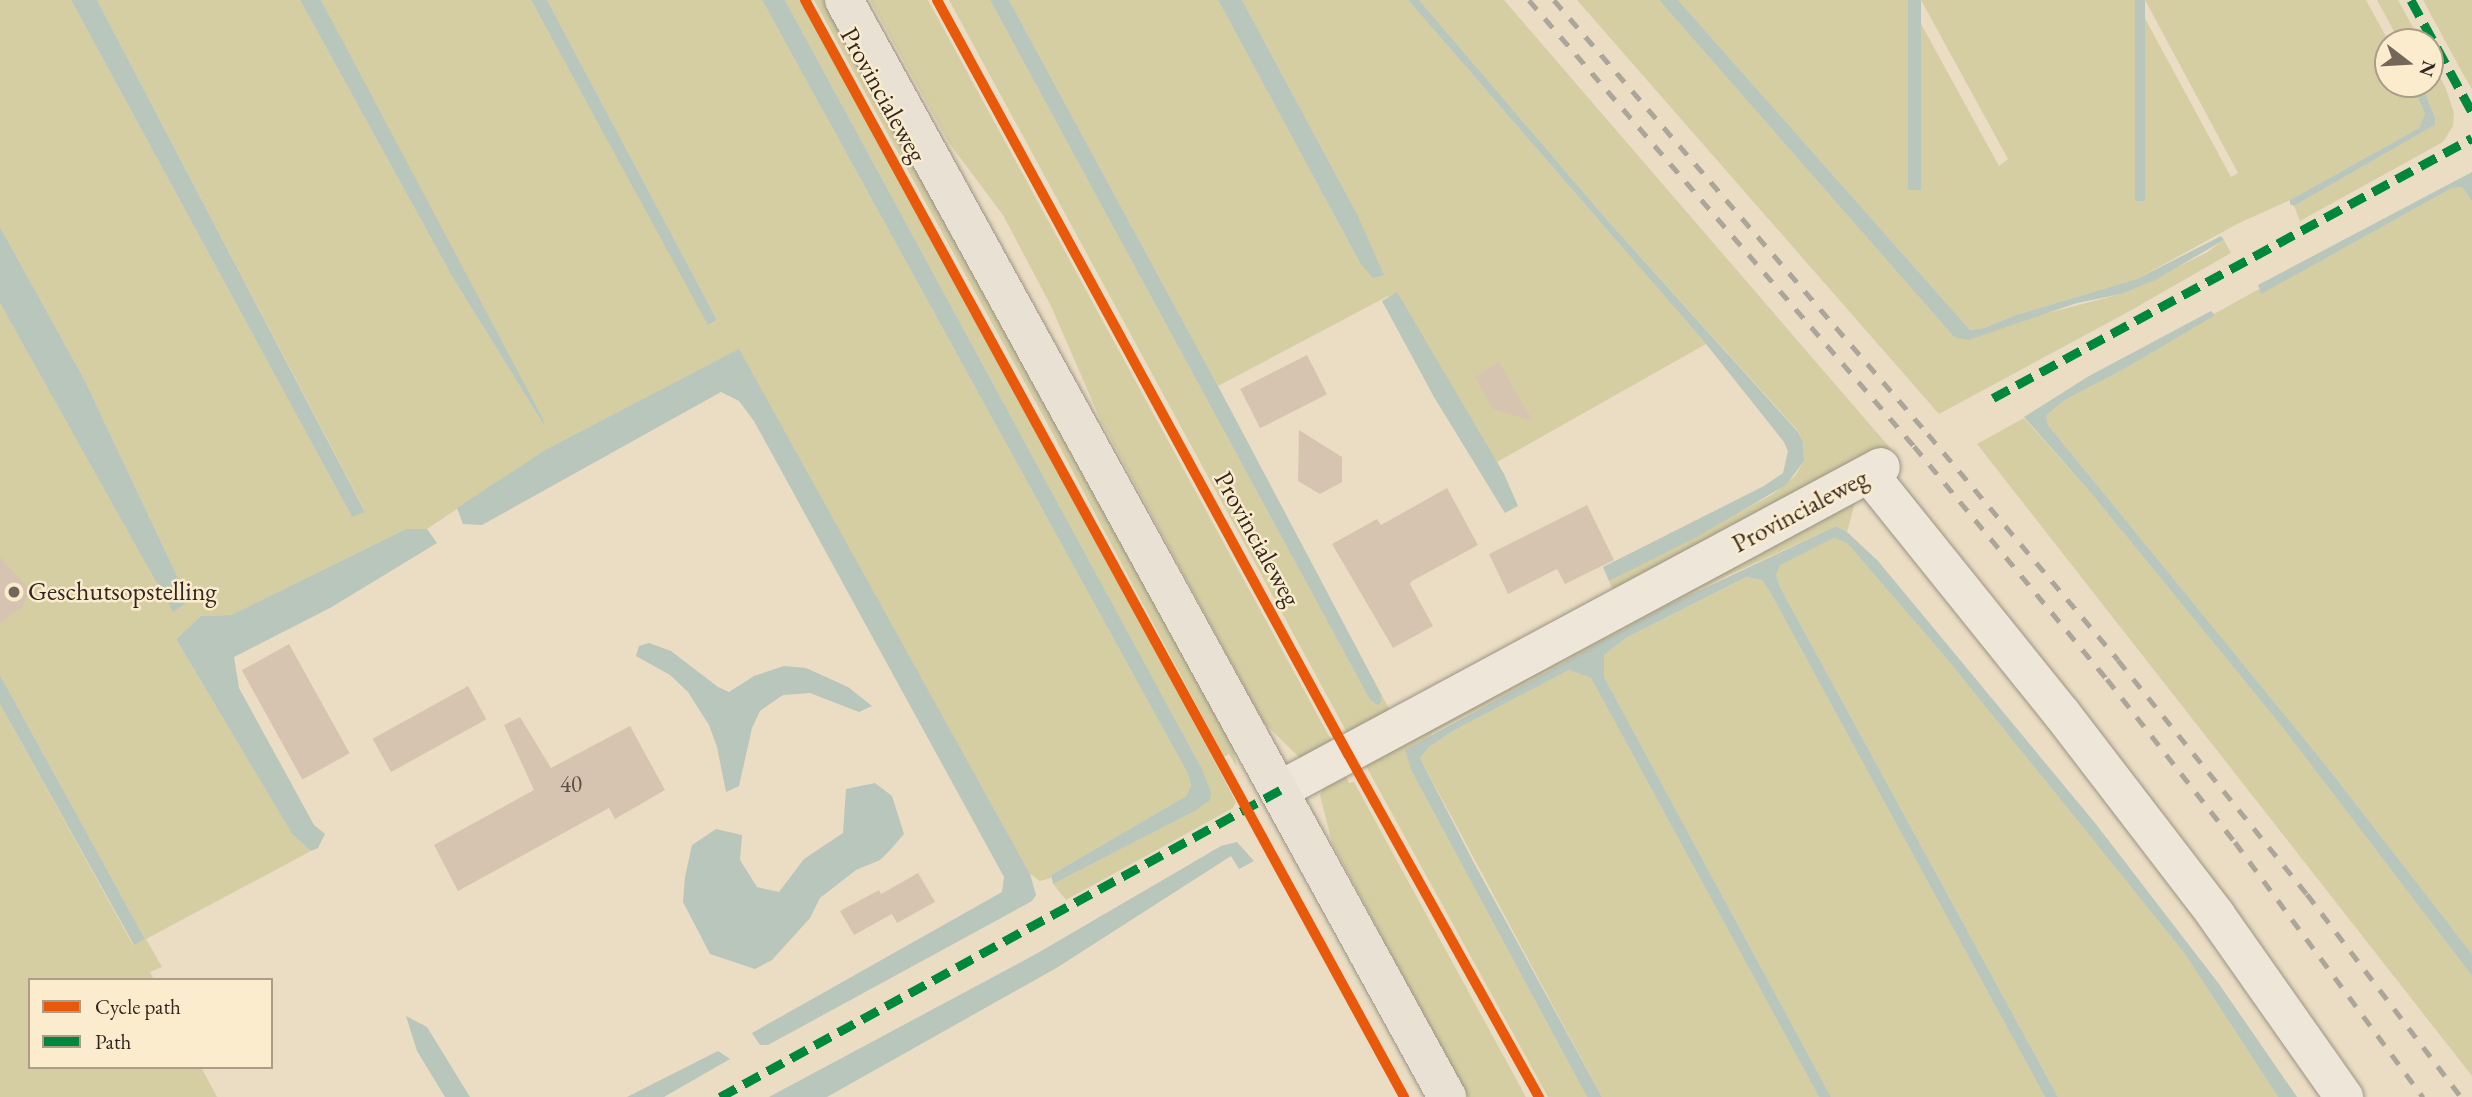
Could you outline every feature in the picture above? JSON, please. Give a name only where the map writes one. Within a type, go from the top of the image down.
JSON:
[{"type":"main road","name":"Provincialeweg","points":[[844,0],[1447,1097]]},
{"type":"lane","name":"Provincialeweg","points":[[1280,790],[1875,471],[2200,894],[2344,1097]]},
{"type":"shaded area","points":[[0,0],[71,0],[352,517],[365,511],[97,0],[300,0],[453,278],[543,423],[321,0],[531,0],[709,325],[717,320],[547,0],[762,0],[1188,774],[1191,786],[1186,796],[1051,875],[1051,878],[1040,881],[1030,874],[738,350],[545,450],[427,529],[406,529],[231,615],[201,616],[176,639],[292,834],[311,851],[146,939],[162,967],[150,972],[153,978],[28,978],[28,1069],[202,1069],[217,1097],[0,1097],[0,704],[133,945],[145,939],[0,675],[0,303],[173,611],[189,601],[84,379],[0,227]]},
{"type":"shaded area","points":[[71,0],[97,0],[365,512],[352,517]]},
{"type":"shaded area","points":[[300,0],[321,0],[544,425],[453,278]]},
{"type":"shaded area","points":[[531,0],[547,0],[717,320],[708,325]]},
{"type":"shaded area","points":[[762,0],[785,0],[1201,767],[1211,792],[1210,800],[1195,811],[1053,884],[1051,875],[1186,796],[1191,786],[1188,774]]},
{"type":"shaded area","points":[[785,0],[801,0],[1036,426],[1236,802],[1233,808],[1066,900],[1053,884],[1195,811],[1201,767]]},
{"type":"shaded area","points":[[814,0],[827,0],[1232,742],[1237,767],[1229,754],[1224,757],[1046,421]]},
{"type":"shaded area","points":[[870,0],[928,0],[1336,749],[1301,759],[1264,723],[1101,421],[1051,306],[1003,215],[949,143]]},
{"type":"shaded area","points":[[949,0],[990,0],[1370,700],[1377,705],[1381,703],[1381,694],[1395,719],[1350,738]]},
{"type":"shaded area","points":[[990,0],[1009,0],[1381,694],[1381,703],[1377,705],[1370,700]]},
{"type":"shaded area","points":[[1009,0],[1218,0],[1360,263],[1356,212],[1242,0],[1408,0],[1706,344],[1497,462],[1388,296],[1218,386]]},
{"type":"shaded area","points":[[1218,0],[1242,0],[1356,212],[1384,275],[1373,278],[1360,263]]},
{"type":"shaded area","points":[[1408,0],[1419,0],[1608,221],[1798,432],[1803,442],[1804,461],[1786,485],[1695,538],[1609,581],[1603,567],[1764,486],[1783,473],[1788,451],[1784,442],[1706,344]]},
{"type":"shaded area","points":[[1419,0],[1504,0],[1891,449],[1814,497],[1618,602],[1609,581],[1773,494],[1795,476],[1804,461],[1803,442],[1798,431],[1608,221]]},
{"type":"shaded area","points":[[1577,0],[1659,0],[1954,337],[2121,294],[2206,253],[2224,240],[2231,253],[1939,414]]},
{"type":"shaded area","points":[[1659,0],[1678,0],[1970,330],[1984,328],[2016,315],[2137,279],[2221,236],[2224,240],[2155,280],[2121,294],[2077,303],[1968,340],[1954,337]]},
{"type":"shaded area","points":[[1678,0],[1908,0],[1999,166],[2008,159],[1921,0],[2135,0],[2231,177],[2238,173],[2145,0],[2366,0],[2381,28],[2374,28],[2374,98],[2418,98],[2425,114],[2419,128],[2290,200],[2239,223],[2137,279],[2016,315],[1984,328],[1970,330]]},
{"type":"shaded area","points":[[1908,0],[1921,0],[1921,190],[1908,190]]},
{"type":"shaded area","points":[[2135,0],[2145,0],[2145,201],[2135,201]]},
{"type":"shaded area","points":[[2377,0],[2398,0],[2413,28],[2392,28]]},
{"type":"shaded area","points":[[2423,0],[2472,0],[2472,89],[2444,39],[2444,28],[2438,28]]},
{"type":"shaded area","points":[[2444,85],[2454,113],[2453,126],[2443,142],[2300,221],[2294,206],[2435,125],[2435,117],[2427,98],[2444,98]]},
{"type":"shaded area","points":[[2418,98],[2427,98],[2435,117],[2435,125],[2294,206],[2290,204],[2290,200],[2419,128],[2425,114]]},
{"type":"shaded area","points":[[2472,172],[2472,201],[2462,187],[2452,188],[2261,294],[2258,285]]},
{"type":"shaded area","points":[[2462,187],[2472,201],[2472,954],[2328,768],[2048,425],[2046,416],[2063,401],[2124,369],[2259,289],[2262,293],[2452,188]]},
{"type":"shaded area","points":[[0,227],[84,379],[189,601],[173,612],[0,303]]},
{"type":"shaded area","points":[[1397,292],[1504,474],[1518,506],[1505,513],[1434,397],[1382,301]]},
{"type":"shaded area","points":[[2211,311],[2215,315],[2124,369],[2063,401],[2046,416],[2048,425],[2328,768],[2472,954],[2472,976],[2283,728],[2091,493],[2024,417],[2089,376]]},
{"type":"shaded area","points":[[739,349],[1030,874],[1036,895],[1032,901],[768,1045],[760,1045],[752,1033],[1002,892],[1004,877],[754,421],[739,401],[721,392],[482,525],[463,524],[457,508],[545,450]]},
{"type":"shaded area","points":[[2024,418],[2091,493],[2283,728],[2472,976],[2472,1076],[1977,444]]},
{"type":"shaded area","points":[[1857,495],[1847,532],[1836,526],[1725,577],[1432,734],[1412,772],[1587,1097],[1548,1097],[1361,757]]},
{"type":"shaded area","points":[[1836,526],[1847,532],[1878,561],[2095,823],[2219,984],[2297,1097],[2278,1097],[2185,954],[1947,659],[1847,543],[1834,538],[1780,565],[1776,575],[1781,589],[2058,1097],[2045,1097],[1770,592],[1762,580],[1746,577],[1626,638],[1604,655],[1604,677],[1831,1097],[1819,1097],[1591,678],[1569,670],[1453,731],[1429,747],[1420,758],[1602,1097],[1587,1097],[1412,772],[1405,750],[1669,605]]},
{"type":"shaded area","points":[[406,529],[427,529],[437,543],[330,608],[234,657],[239,688],[314,825],[325,834],[318,848],[311,851],[292,834],[176,639],[201,616],[231,615]]},
{"type":"shaded area","points":[[1834,538],[1847,543],[1947,659],[2185,954],[2278,1097],[2058,1097],[1781,589],[1776,575],[1779,565]]},
{"type":"shaded area","points":[[1746,577],[1762,580],[1770,592],[2045,1097],[1831,1097],[1604,677],[1604,655],[1626,638]]},
{"type":"shaded area","points":[[649,643],[671,651],[718,687],[729,692],[754,676],[784,666],[806,668],[848,687],[872,706],[859,712],[810,693],[783,695],[760,711],[752,728],[739,786],[726,792],[717,747],[709,725],[688,692],[670,675],[636,656],[639,646]]},
{"type":"shaded area","points":[[1569,670],[1591,678],[1819,1097],[1602,1097],[1420,758],[1429,747],[1453,731]]},
{"type":"shaded area","points":[[0,675],[145,939],[134,945],[0,704]]},
{"type":"shaded area","points":[[1342,770],[1349,783],[1354,782],[1526,1097],[1468,1097],[1332,843],[1320,795],[1324,785]]},
{"type":"shaded area","points":[[875,783],[892,796],[904,834],[891,849],[880,860],[856,870],[820,898],[810,918],[772,960],[755,969],[710,954],[683,902],[692,845],[716,829],[742,835],[740,860],[757,887],[779,892],[804,859],[843,833],[846,789]]},
{"type":"shaded area","points":[[1237,842],[1254,861],[1239,869],[1231,856],[1058,967],[827,1097],[769,1097],[1036,954],[1221,846]]},
{"type":"shaded area","points":[[406,1016],[427,1027],[470,1097],[445,1097],[417,1051]]},
{"type":"shaded area","points":[[718,1051],[730,1059],[664,1097],[627,1097]]},
{"type":"building","points":[[1307,355],[1327,394],[1260,428],[1240,389]]},
{"type":"building","points":[[1499,362],[1533,421],[1493,409],[1475,377]]},
{"type":"building","points":[[1299,430],[1342,457],[1342,482],[1320,494],[1298,481]]},
{"type":"building","points":[[1447,488],[1478,545],[1412,581],[1410,584],[1433,626],[1393,648],[1332,544],[1377,519],[1381,525]]},
{"type":"building","points":[[1587,505],[1614,560],[1565,584],[1557,569],[1508,594],[1489,554]]},
{"type":"building","name":"Geschutsopstelling","points":[[0,557],[27,587],[27,596],[22,607],[0,623]]},
{"type":"building","points":[[289,644],[350,753],[302,780],[242,670]]},
{"type":"building","points":[[468,686],[486,719],[391,772],[373,739]]},
{"type":"building","points":[[520,717],[551,768],[630,726],[665,790],[615,819],[609,808],[458,891],[434,845],[534,790],[504,725]]},
{"type":"building","points":[[918,873],[935,902],[897,923],[892,914],[854,935],[840,911],[879,890],[881,894]]},
{"type":"railway","points":[[1529,0],[1914,446],[2107,679],[2235,842],[2423,1097]]},
{"type":"railway","points":[[1554,0],[1928,434],[2118,660],[2307,894],[2461,1097]]},
{"type":"marked path","points":[[2411,0],[2472,112]]},
{"type":"marked path","points":[[1993,398],[2472,138]]},
{"type":"marked path","points":[[720,1097],[1280,790]]},
{"type":"cycle path","points":[[805,0],[1404,1097]]},
{"type":"cycle path","points":[[937,0],[1348,754],[1539,1097]]},
{"type":"place","name":"Geschutsopstelling","points":[[14,592]]}]
